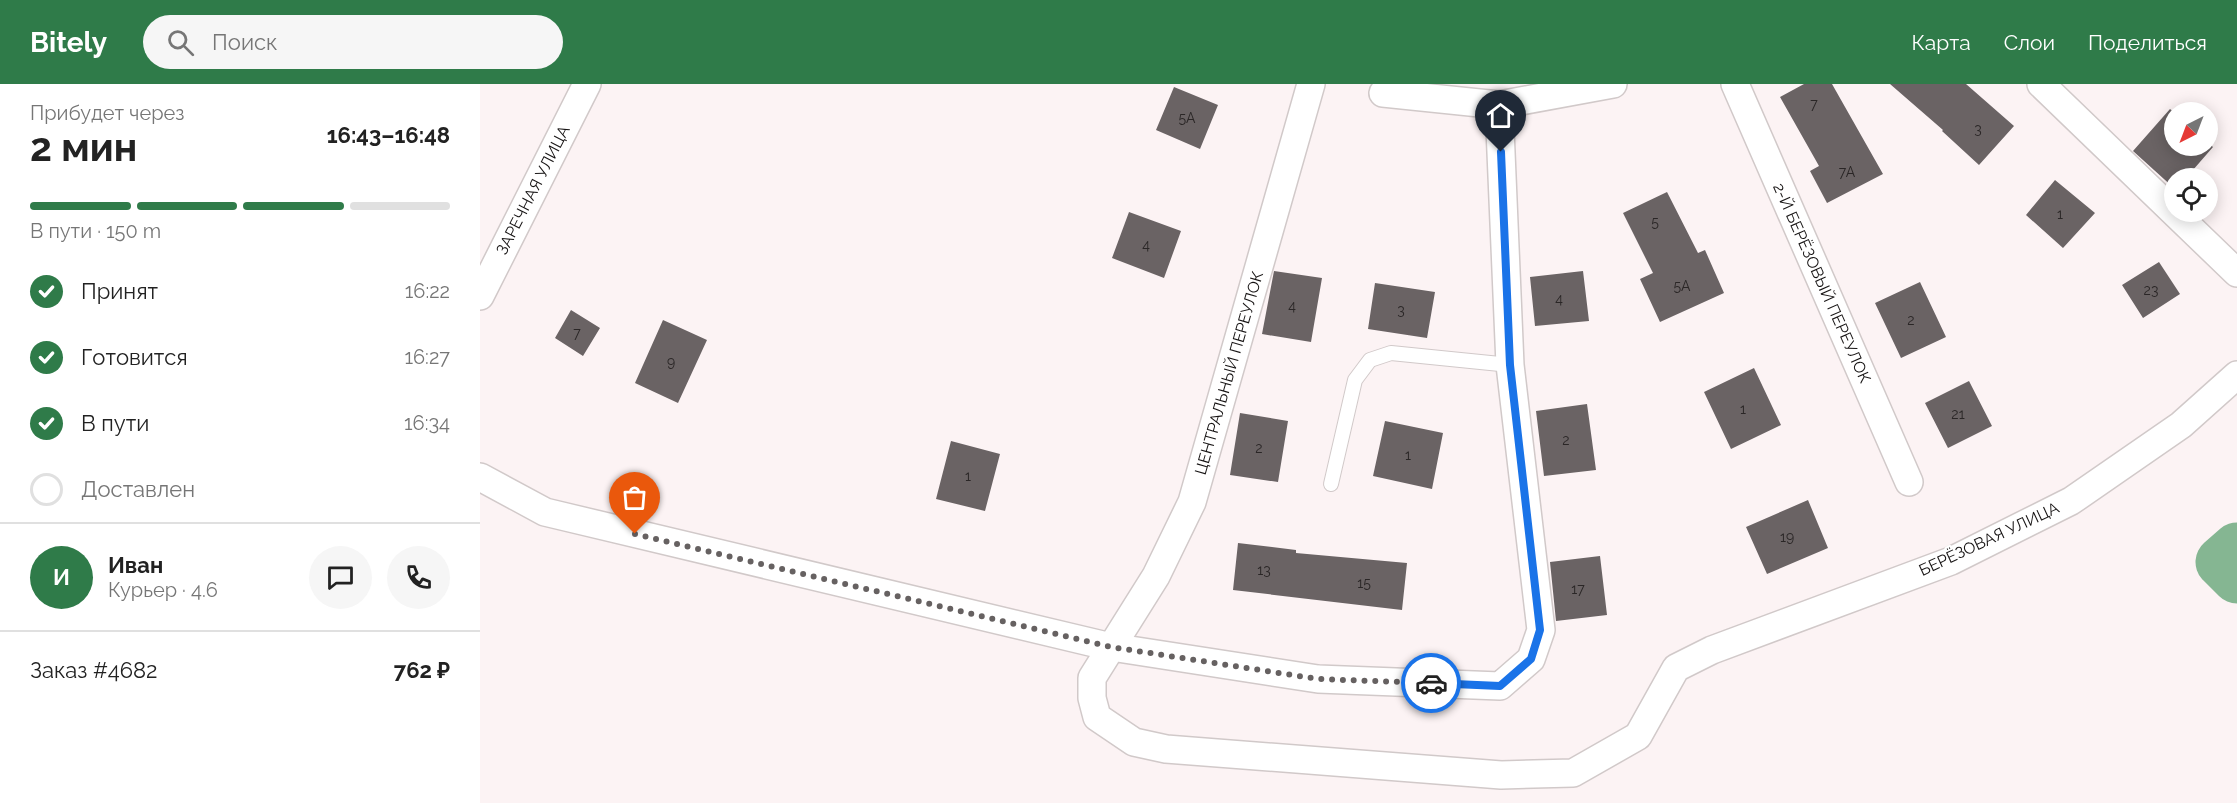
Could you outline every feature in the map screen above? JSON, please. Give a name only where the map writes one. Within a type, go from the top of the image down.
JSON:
[{"type":"street","name":"ЗАРЕЧНАЯ УЛИЦА","points":[[480,296],[587,84]]},
{"type":"street","name":"ЦЕНТРАЛЬНЫЙ ПЕРЕУЛОК","points":[[1311,84],[1192,502],[1156,576],[1092,678],[1092,698],[1097,717],[1134,742],[1166,749],[1501,775],[1573,773],[1638,736],[1676,668],[1712,650]]},
{"type":"street","points":[[1383,93],[1499,105],[1613,84]]},
{"type":"street","name":"2-Й БЕРЁЗОВЫЙ ПЕРЕУЛОК","points":[[1735,84],[1910,482]]},
{"type":"street","points":[[2041,84],[2237,273]]},
{"type":"street","points":[[480,477],[545,512],[1111,647],[1318,679],[1500,686],[1531,659],[1540,630],[1510,365],[1499,105]]},
{"type":"street","name":"БЕРЁЗОВАЯ УЛИЦА","points":[[1712,650],[1951,561],[2071,501],[2181,425],[2237,375]]},
{"type":"lane","points":[[1331,484],[1355,380],[1370,360],[1391,353],[1510,365]]},
{"type":"building","points":[[1804,84],[1832,84],[1883,174],[1827,203],[1810,171],[1819,166],[1780,97]]},
{"type":"building","points":[[1890,84],[1966,84],[2014,126],[1979,165]]},
{"type":"building","points":[[1174,87],[1218,105],[1200,149],[1156,130]]},
{"type":"building","points":[[2164,116],[2164,156],[2205,156],[2195,168],[2164,168],[2164,179],[2133,151]]},
{"type":"building","points":[[2055,180],[2095,213],[2063,248],[2026,215]]},
{"type":"building","points":[[1667,192],[1698,253],[1705,250],[1724,293],[1660,322],[1640,279],[1653,273],[1623,213]]},
{"type":"building","points":[[1129,212],[1181,231],[1164,278],[1112,258]]},
{"type":"building","points":[[2159,262],[2180,294],[2143,318],[2122,285]]},
{"type":"building","points":[[1274,271],[1322,278],[1311,342],[1262,334]]},
{"type":"building","points":[[1583,271],[1589,321],[1535,326],[1530,277]]},
{"type":"building","points":[[1920,282],[1946,337],[1901,358],[1875,303]]},
{"type":"building","points":[[1375,283],[1435,292],[1427,338],[1368,329]]},
{"type":"building","points":[[571,310],[600,328],[583,356],[555,338]]},
{"type":"building","points":[[663,320],[707,340],[678,403],[635,383]]},
{"type":"building","points":[[1754,368],[1781,425],[1731,449],[1704,392]]},
{"type":"building","points":[[1969,381],[1992,426],[1948,448],[1925,403]]},
{"type":"building","points":[[1587,404],[1596,470],[1544,476],[1536,411]]},
{"type":"building","points":[[1240,413],[1288,421],[1278,482],[1230,475]]},
{"type":"building","points":[[1385,421],[1443,433],[1432,489],[1373,476]]},
{"type":"building","points":[[951,441],[1000,454],[985,511],[936,499]]},
{"type":"building","points":[[1808,500],[1828,548],[1767,574],[1746,527]]},
{"type":"building","points":[[1238,543],[1296,550],[1296,553],[1407,563],[1402,610],[1233,590]]},
{"type":"building","points":[[1600,556],[1607,615],[1556,621],[1550,562]]},
{"type":"waterway","points":[[2237,548],[2221,562],[2237,578]]},
{"type":"way so far","points":[[635,534],[1111,647],[1318,679],[1431,683]]},
{"type":"route","points":[[1431,683],[1500,686],[1531,659],[1540,630],[1510,365],[1501,152]]}]
